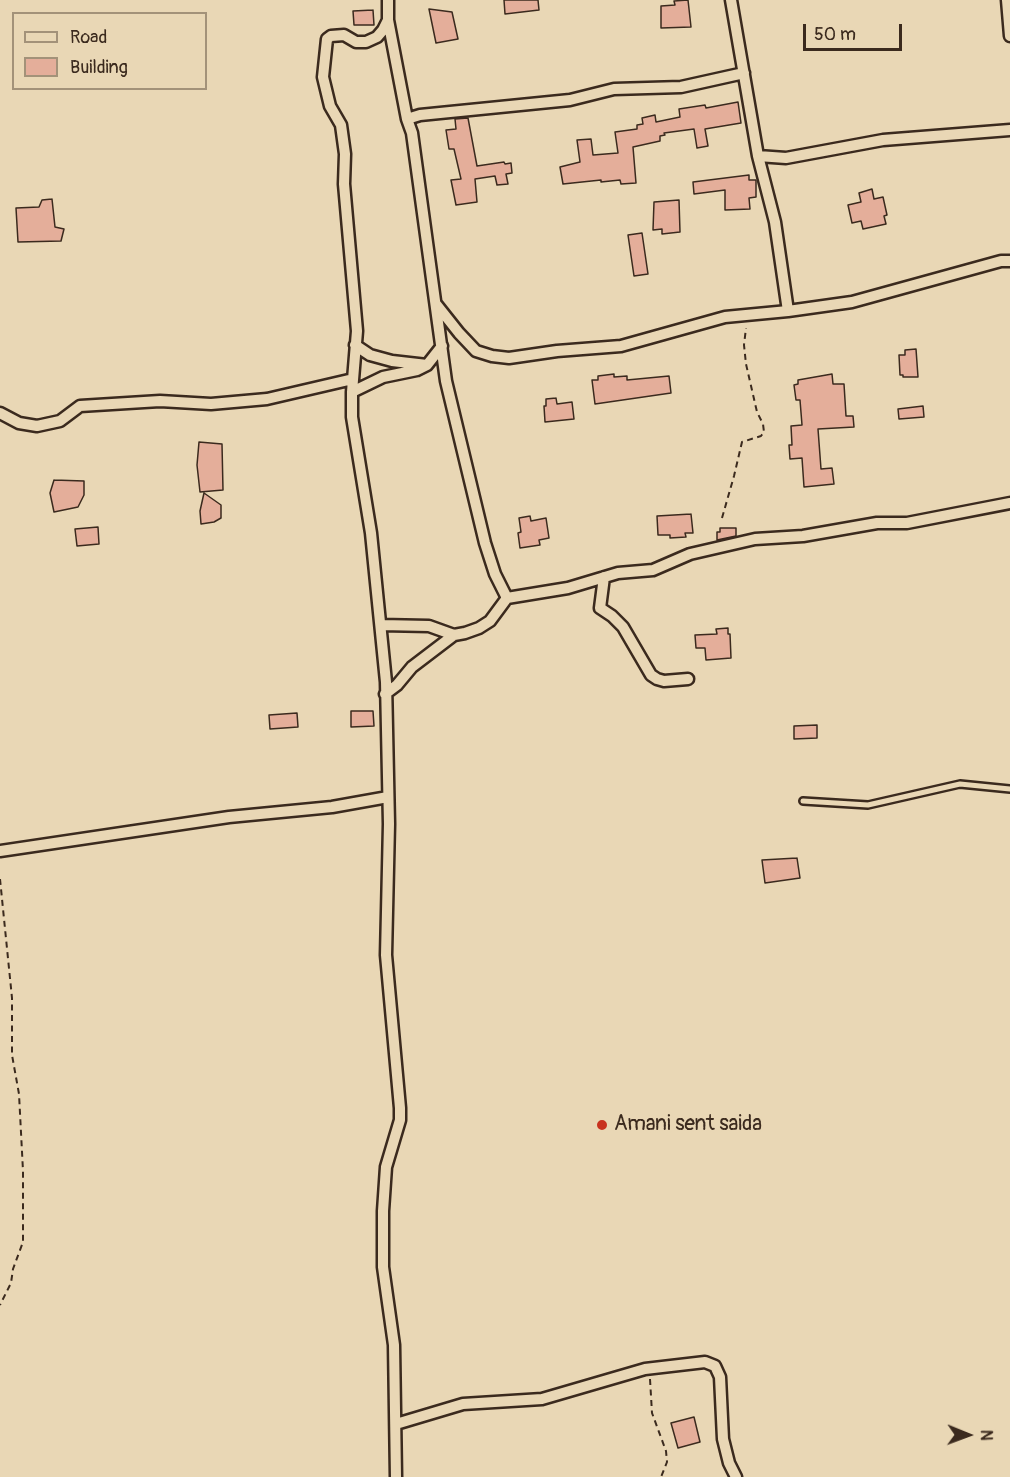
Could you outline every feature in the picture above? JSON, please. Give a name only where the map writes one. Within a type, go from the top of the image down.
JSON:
[{"type":"street","points":[[388,0],[388,20],[407,119],[412,133],[446,381],[485,543],[495,574],[507,598]]},
{"type":"street","points":[[731,0],[758,156],[775,222],[788,311]]},
{"type":"street","points":[[1007,0],[1010,36]]},
{"type":"street","points":[[388,20],[377,37],[366,42],[356,42],[344,35],[335,35],[327,39],[323,77],[330,106],[341,125],[345,154],[344,184],[357,331],[352,417],[371,533],[386,682],[388,797],[386,955],[400,1120],[386,1167],[383,1268],[394,1345],[396,1477]]},
{"type":"street","points":[[407,119],[420,115],[570,100],[614,89],[681,87],[744,73]]},
{"type":"street","points":[[758,156],[786,158],[883,140],[1010,130]]},
{"type":"street","points":[[436,304],[476,351],[509,358],[557,351],[621,346],[725,317],[852,302],[1001,261],[1010,261]]},
{"type":"street","points":[[356,345],[370,355],[427,365]]},
{"type":"street","points":[[352,392],[383,377],[406,373],[427,365],[442,346]]},
{"type":"street","points":[[0,413],[19,423],[37,426],[60,421],[80,406],[160,401],[211,404],[267,399],[353,379]]},
{"type":"street","points":[[385,694],[397,685],[412,667],[454,635],[479,628],[490,621],[507,598],[568,588],[618,573],[657,569],[690,554],[755,539],[803,536],[877,523],[907,523],[1010,503]]},
{"type":"street","points":[[604,577],[600,608],[623,627],[651,675],[657,680],[664,681],[688,679]]},
{"type":"street","points":[[381,625],[429,626],[454,635]]},
{"type":"street","points":[[0,851],[229,817],[332,807],[388,797]]},
{"type":"street","points":[[396,1424],[463,1404],[542,1399],[645,1369],[705,1362],[715,1366],[720,1377],[723,1439],[729,1463],[736,1477]]},
{"type":"lane","points":[[802,801],[868,805],[960,784],[1010,789]]},
{"type":"path","points":[[722,518],[742,442],[761,436],[764,432],[757,412],[744,345],[746,327],[753,315]]},
{"type":"path","points":[[0,879],[12,998],[12,1055],[19,1094],[23,1171],[21,1203],[23,1242],[13,1269],[11,1283],[0,1305]]},
{"type":"path","points":[[645,1369],[650,1377],[652,1413],[666,1451],[667,1462],[661,1477]]},
{"type":"building","points":[[504,0],[538,0],[539,10],[505,14]]},
{"type":"building","points":[[688,0],[691,27],[661,28],[661,6],[675,5],[674,1]]},
{"type":"building","points":[[429,9],[452,12],[458,39],[436,43]]},
{"type":"building","points":[[373,10],[374,25],[354,25],[353,11]]},
{"type":"building","points":[[738,102],[741,123],[705,129],[708,146],[697,148],[694,129],[664,133],[665,135],[660,136],[660,141],[633,147],[636,183],[621,184],[620,180],[601,182],[601,180],[563,184],[560,167],[580,162],[577,140],[591,139],[593,155],[618,153],[615,132],[637,129],[637,125],[643,124],[642,118],[655,115],[656,122],[680,117],[679,109],[705,105],[706,108]]},
{"type":"building","points":[[468,118],[477,166],[511,163],[512,173],[506,174],[508,184],[497,185],[495,176],[475,179],[477,202],[456,205],[451,180],[461,179],[454,149],[449,149],[446,130],[456,129],[455,119]]},
{"type":"building","points":[[749,175],[749,180],[756,180],[756,197],[749,198],[750,209],[725,210],[725,190],[694,194],[693,182]]},
{"type":"building","points":[[872,189],[874,199],[883,197],[887,215],[884,216],[886,224],[863,229],[861,221],[852,223],[848,205],[861,202],[859,193]]},
{"type":"building","points":[[52,199],[55,227],[64,229],[61,241],[18,242],[16,208],[39,207],[42,200]]},
{"type":"building","points":[[679,200],[680,232],[662,234],[662,229],[653,230],[654,202]]},
{"type":"building","points":[[642,233],[648,274],[634,276],[628,235]]},
{"type":"building","points":[[916,349],[918,377],[903,377],[900,375],[899,355],[905,355],[905,350]]},
{"type":"building","points":[[614,374],[614,377],[627,376],[627,380],[669,376],[671,393],[595,404],[592,380],[598,380],[598,376]]},
{"type":"building","points":[[832,374],[833,384],[844,384],[846,416],[853,416],[854,427],[818,429],[821,469],[832,468],[834,484],[804,487],[802,458],[790,459],[791,426],[802,425],[800,400],[796,400],[794,385],[798,384],[798,380]]},
{"type":"building","points":[[556,398],[557,404],[572,402],[574,419],[545,422],[546,399]]},
{"type":"building","points":[[923,406],[924,417],[899,419],[898,409]]},
{"type":"building","points":[[199,442],[222,444],[223,490],[200,492],[197,465]]},
{"type":"building","points":[[54,480],[84,481],[84,495],[78,507],[54,512],[50,493]]},
{"type":"building","points":[[204,493],[221,505],[221,518],[214,522],[201,524],[200,511]]},
{"type":"building","points":[[691,514],[693,533],[685,533],[686,537],[670,538],[670,535],[658,535],[657,516]]},
{"type":"building","points":[[530,516],[531,521],[546,518],[549,538],[539,540],[540,545],[520,548],[519,518]]},
{"type":"building","points":[[98,527],[99,544],[77,546],[75,529]]},
{"type":"building","points":[[720,528],[736,528],[736,536],[717,540],[717,532],[720,532]]},
{"type":"building","points":[[728,628],[731,658],[706,660],[705,648],[696,648],[695,635],[717,634],[716,629]]},
{"type":"building","points":[[351,711],[373,711],[374,726],[351,727]]},
{"type":"building","points":[[297,713],[298,727],[270,729],[269,715]]},
{"type":"building","points":[[817,725],[817,738],[794,739],[794,726]]},
{"type":"building","points":[[797,858],[800,878],[765,883],[762,860]]},
{"type":"building","points":[[694,1417],[700,1442],[678,1448],[671,1423]]},
{"type":"place","name":"Amani sent saida","points":[[602,1125]]}]
